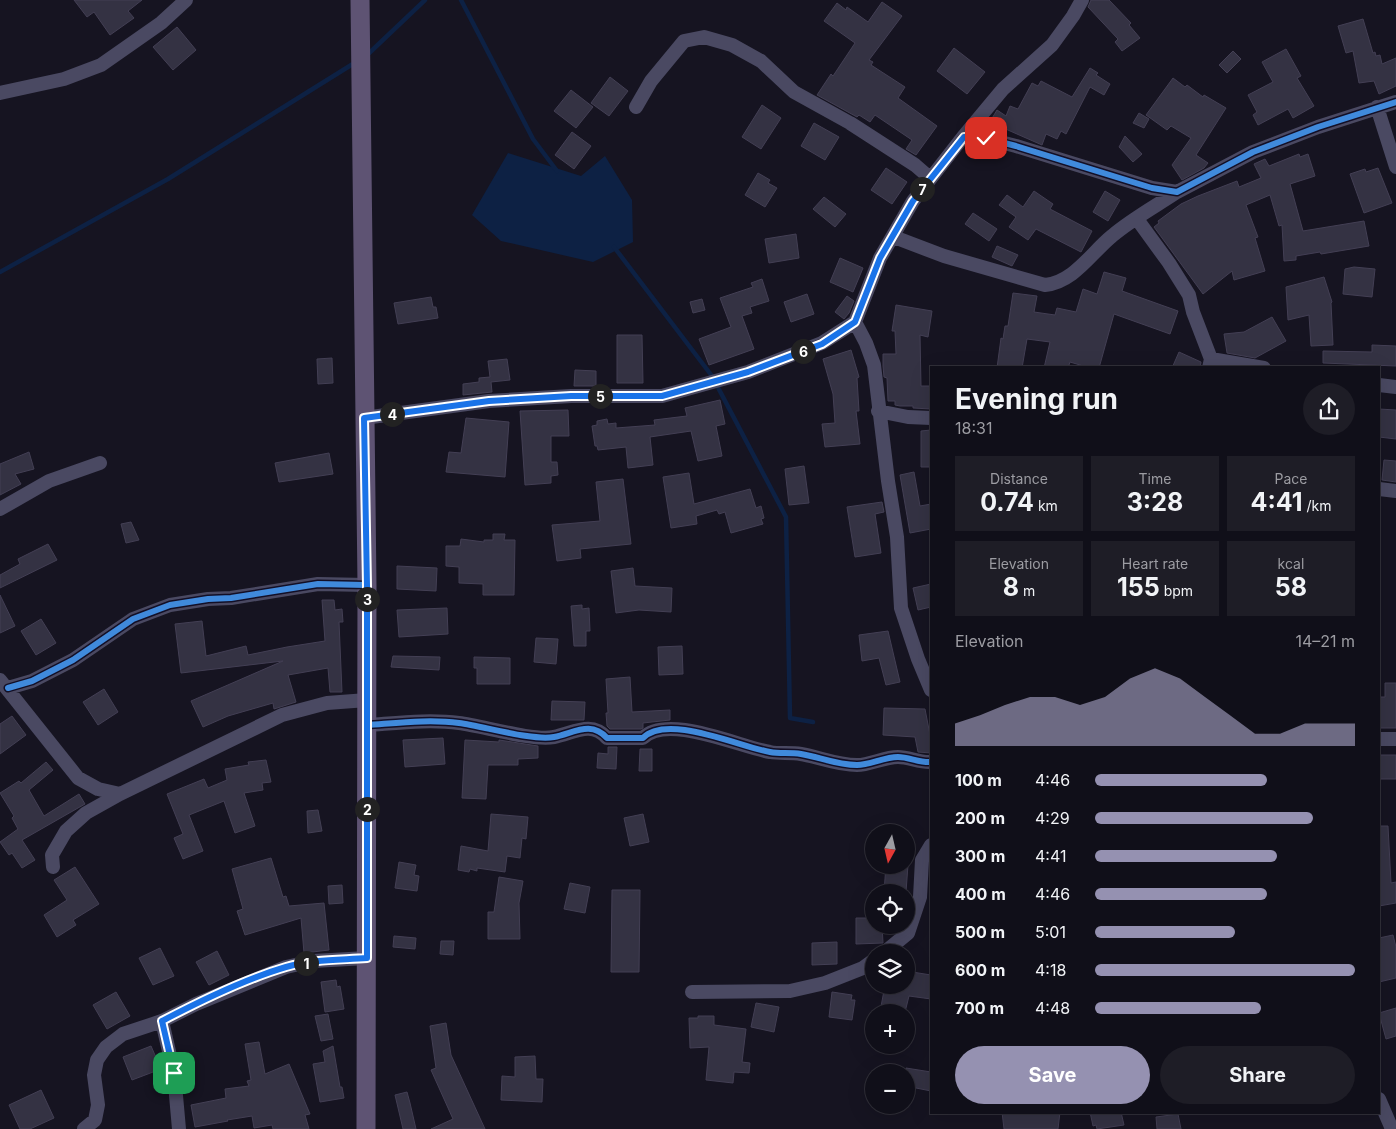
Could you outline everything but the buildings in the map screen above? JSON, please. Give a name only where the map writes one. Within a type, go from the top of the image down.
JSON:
[{"type":"main road","points":[[360,0],[367,586],[366,1129]]},
{"type":"street","points":[[0,93],[64,79],[101,66],[161,23],[186,0]]},
{"type":"street","points":[[364,418],[489,401],[571,396],[662,396],[748,372],[822,344],[855,322],[880,258],[894,237],[913,201],[930,178],[1003,89],[1052,45],[1082,0]]},
{"type":"street","points":[[636,106],[651,81],[684,41],[704,37],[732,45],[761,61],[794,92],[850,122],[915,165],[930,178]]},
{"type":"street","points":[[894,237],[944,256],[1045,285],[1056,284],[1072,275],[1112,235],[1177,192],[1253,152],[1377,107],[1396,102]]},
{"type":"street","points":[[1377,107],[1396,167]]},
{"type":"street","points":[[964,137],[986,138],[1152,188],[1177,192]]},
{"type":"street","points":[[1137,219],[1169,263],[1189,295],[1210,364],[1237,366]]},
{"type":"street","points":[[855,322],[866,343],[874,366],[878,411],[897,537],[901,608],[930,688]]},
{"type":"street","points":[[1380,385],[1396,387]]},
{"type":"street","points":[[878,411],[908,417],[930,418]]},
{"type":"street","points":[[0,508],[49,482],[100,463]]},
{"type":"street","points":[[1380,489],[1396,491]]},
{"type":"street","points":[[4,684],[32,681],[73,660],[132,620],[170,605],[208,599],[231,598],[318,584],[367,586]]},
{"type":"street","points":[[4,684],[78,778],[98,790],[120,794]]},
{"type":"street","points":[[53,867],[52,855],[66,830],[86,813],[120,794],[282,715],[327,703],[367,700]]},
{"type":"street","points":[[367,726],[411,722],[457,723],[528,735],[553,737],[581,728],[593,728],[602,732],[607,738],[643,738],[648,732],[664,728],[726,739],[771,752],[794,753],[857,765],[895,757],[930,762]]},
{"type":"street","points":[[1380,739],[1396,740]]},
{"type":"street","points":[[895,944],[908,933],[920,897],[922,860],[930,847]]},
{"type":"street","points":[[84,1129],[95,1120],[98,1105],[94,1075],[97,1060],[106,1047],[123,1034],[162,1021],[196,1004],[286,967],[313,961],[367,958]]},
{"type":"street","points":[[692,992],[790,991],[825,983],[865,967]]},
{"type":"street","points":[[162,1021],[174,1073],[178,1129]]},
{"type":"street","points":[[1380,1101],[1392,1129]]},
{"type":"water","points":[[508,153],[581,176],[605,156],[632,200],[633,242],[593,262],[501,241],[472,215]]},
{"type":"waterway","points":[[365,57],[425,0]]},
{"type":"waterway","points":[[461,0],[533,139],[557,171]]},
{"type":"waterway","points":[[0,272],[168,179],[356,62]]},
{"type":"waterway","points":[[614,247],[712,376],[786,517],[790,718],[813,722]]},
{"type":"cycle path","points":[[364,418],[489,401],[571,396],[662,396],[748,372],[822,343],[855,322],[880,258],[913,201],[963,137],[985,138],[1152,188],[1177,192],[1253,152],[1318,127],[1396,102]]},
{"type":"cycle path","points":[[8,688],[32,681],[73,660],[133,619],[170,605],[208,599],[231,598],[318,584],[367,585]]},
{"type":"cycle path","points":[[367,725],[436,721],[545,738],[582,729],[595,730],[607,738],[643,738],[654,731],[669,729],[686,730],[770,752],[801,754],[850,765],[862,765],[898,757],[930,762]]},
{"type":"route","points":[[174,1073],[162,1021],[196,1004],[286,967],[313,961],[367,958],[367,586],[364,418],[489,401],[571,396],[662,396],[748,372],[822,344],[855,322],[880,258],[894,237],[913,201],[953,148],[964,137],[986,138]]}]
